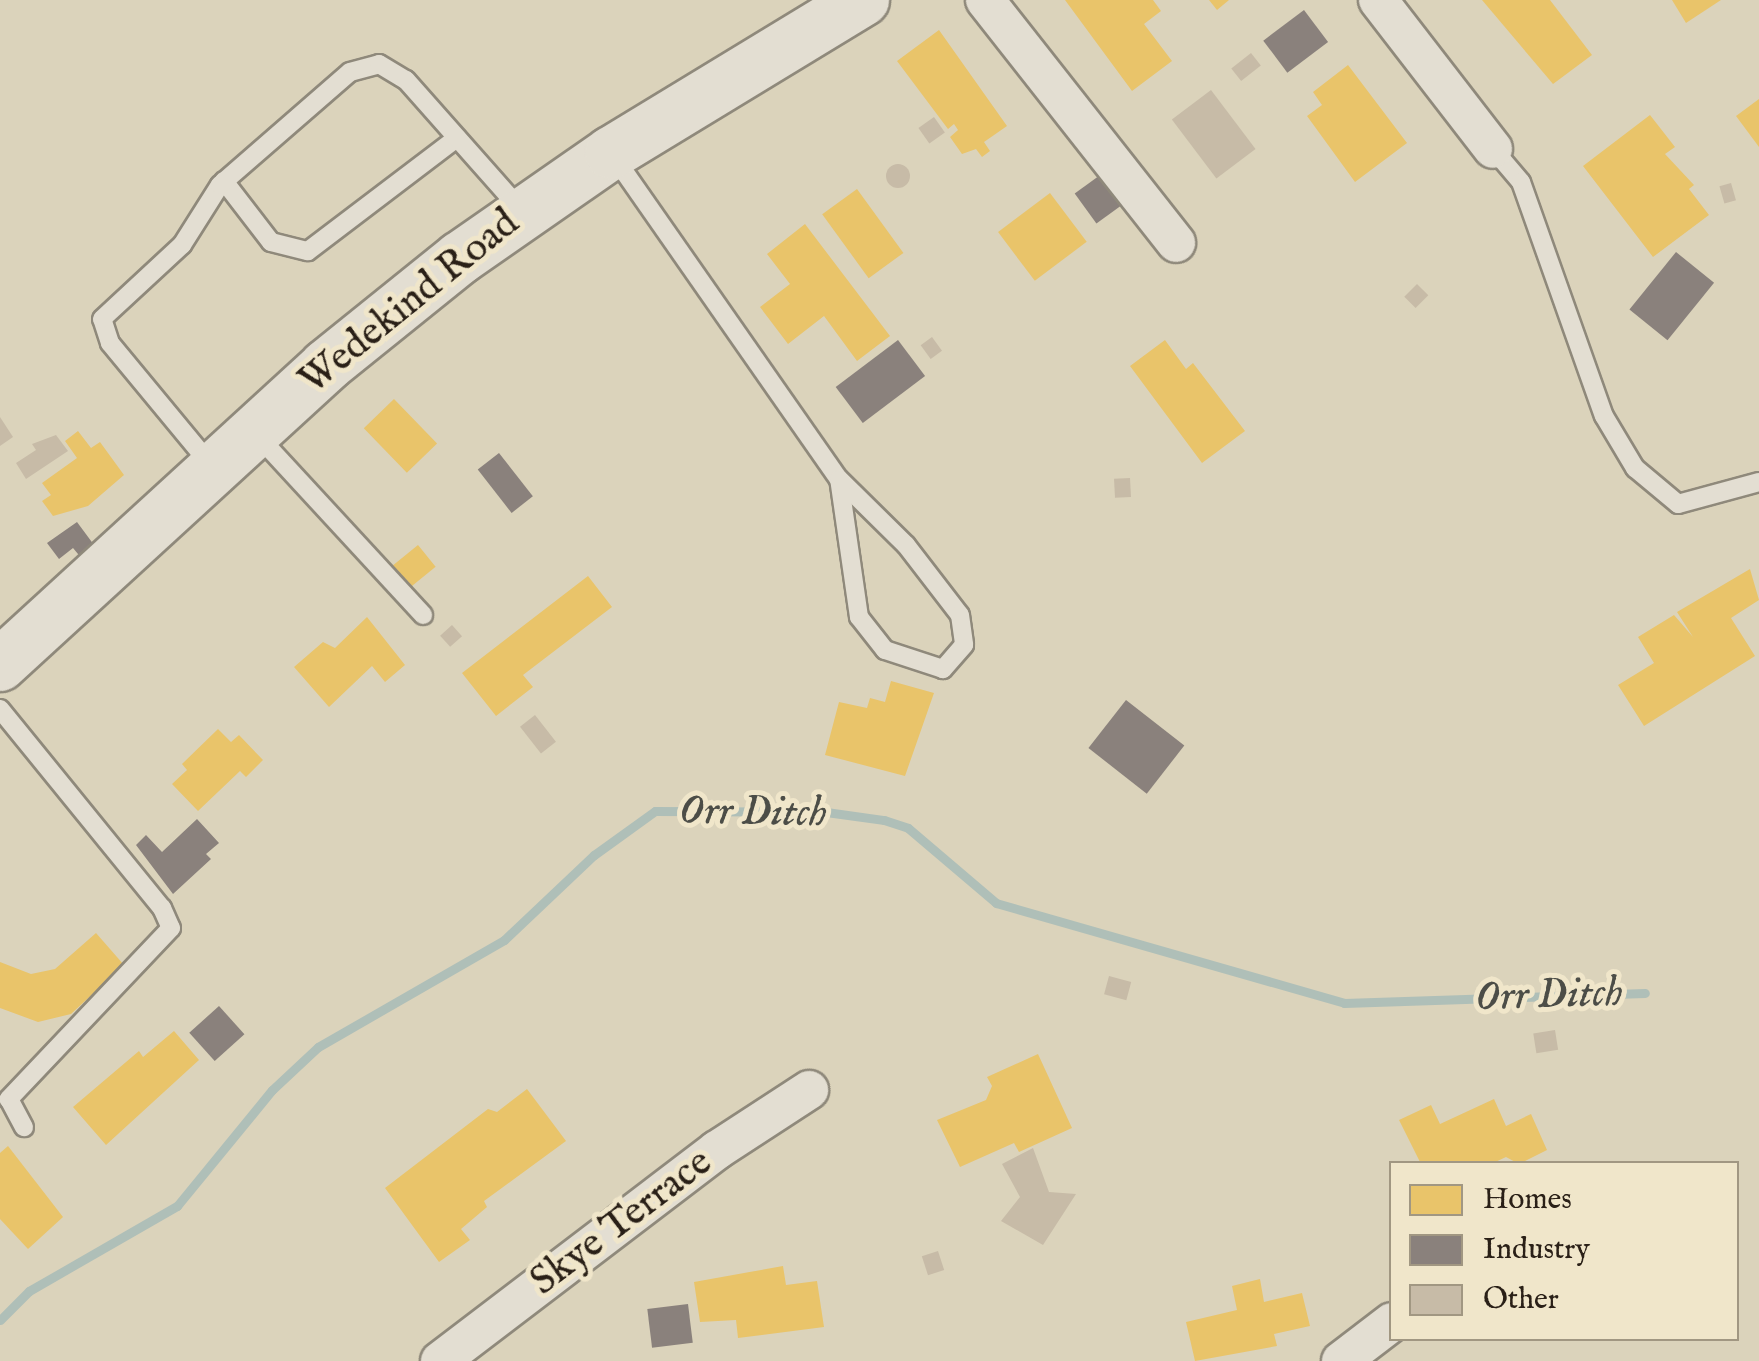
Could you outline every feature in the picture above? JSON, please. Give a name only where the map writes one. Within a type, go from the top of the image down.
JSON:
[{"type":"street","name":"Wedekind Road","points":[[0,665],[254,431],[523,213],[610,153],[864,0]]},
{"type":"street","points":[[985,0],[1176,244]]},
{"type":"street","points":[[1378,0],[1493,149]]},
{"type":"street","name":"Skye Terrace","points":[[440,1361],[717,1150],[808,1090]]},
{"type":"street","points":[[1341,1361],[1389,1324]]},
{"type":"lane","points":[[214,468],[102,332],[110,308],[182,245],[224,181],[365,64],[406,80],[523,213]]},
{"type":"lane","points":[[224,181],[271,242],[308,251],[457,138]]},
{"type":"lane","points":[[1493,149],[1521,182],[1604,416],[1635,468],[1678,504],[1759,482]]},
{"type":"lane","points":[[610,153],[839,479],[906,544],[960,615],[964,645],[942,670],[885,650],[859,616],[839,479]]},
{"type":"lane","points":[[254,431],[422,615]]},
{"type":"lane","points":[[0,709],[162,908],[170,928],[9,1099],[24,1127]]},
{"type":"building: Homes","points":[[1065,0],[1153,0],[1161,11],[1144,24],[1172,61],[1132,91]]},
{"type":"building: Homes","points":[[1209,0],[1229,0],[1217,10]]},
{"type":"building: Homes","points":[[1482,0],[1550,0],[1592,55],[1553,84]]},
{"type":"building: Homes","points":[[1672,0],[1721,0],[1686,23]]},
{"type":"building: Homes","points":[[939,30],[1007,126],[984,142],[990,151],[982,157],[976,149],[962,154],[950,137],[958,130],[954,124],[948,129],[897,61]]},
{"type":"building: Homes","points":[[1348,65],[1407,143],[1355,182],[1307,116],[1322,105],[1313,92]]},
{"type":"building: Homes","points":[[1759,99],[1759,147],[1736,116]]},
{"type":"building: Homes","points":[[1650,115],[1675,147],[1665,154],[1694,185],[1689,189],[1709,215],[1653,257],[1583,166]]},
{"type":"building: Homes","points":[[857,189],[903,253],[869,278],[822,214]]},
{"type":"building: Homes","points":[[1050,193],[1087,242],[1035,281],[998,232]]},
{"type":"building: Homes","points":[[805,224],[890,336],[857,361],[824,316],[788,344],[760,307],[790,284],[767,254]]},
{"type":"building: Homes","points":[[1165,340],[1186,369],[1193,363],[1245,431],[1202,463],[1130,366]]},
{"type":"building: Homes","points":[[394,399],[437,444],[407,473],[364,428]]},
{"type":"building: Homes","points":[[78,431],[91,448],[100,442],[124,475],[88,506],[53,516],[42,501],[51,495],[42,483],[77,458],[65,441]]},
{"type":"building: Homes","points":[[418,545],[436,567],[405,592],[387,570]]},
{"type":"building: Homes","points":[[1750,569],[1759,600],[1731,618],[1755,656],[1644,726],[1618,685],[1654,663],[1638,637],[1674,615],[1693,637],[1677,612]]},
{"type":"building: Homes","points":[[588,576],[612,607],[523,675],[533,687],[496,716],[462,673]]},
{"type":"building: Homes","points":[[367,617],[405,665],[385,682],[372,666],[329,707],[294,667],[323,642],[335,648]]},
{"type":"building: Homes","points":[[891,681],[934,693],[905,776],[825,755],[839,702],[867,708],[870,698],[885,702]]},
{"type":"building: Homes","points":[[218,729],[231,742],[239,735],[263,760],[246,777],[240,771],[198,811],[172,784],[187,770],[182,764]]},
{"type":"building: Homes","points":[[96,933],[124,965],[71,1014],[38,1022],[0,1008],[0,962],[31,974],[55,969]]},
{"type":"building: Homes","points":[[174,1031],[199,1060],[106,1145],[73,1107],[139,1051],[143,1057]]},
{"type":"building: Homes","points":[[1038,1054],[1072,1128],[1019,1152],[1014,1143],[960,1167],[937,1120],[986,1100],[992,1086],[987,1077]]},
{"type":"building: Homes","points":[[527,1089],[566,1141],[484,1201],[487,1207],[461,1229],[470,1240],[439,1262],[385,1188],[488,1109],[497,1112]]},
{"type":"building: Homes","points":[[1494,1099],[1506,1126],[1531,1114],[1547,1150],[1525,1161],[1506,1157],[1497,1161],[1420,1161],[1399,1120],[1431,1105],[1440,1124]]},
{"type":"building: Homes","points":[[8,1146],[63,1217],[28,1249],[0,1219],[0,1153]]},
{"type":"building: Homes","points":[[783,1266],[786,1285],[817,1281],[824,1327],[738,1338],[736,1320],[700,1322],[694,1282]]},
{"type":"building: Homes","points":[[1260,1279],[1264,1302],[1302,1293],[1310,1326],[1274,1334],[1277,1346],[1195,1361],[1186,1322],[1237,1310],[1232,1286]]},
{"type":"building: Industry","points":[[1304,10],[1328,42],[1287,73],[1263,41]]},
{"type":"building: Industry","points":[[1103,173],[1125,203],[1096,224],[1075,194]]},
{"type":"building: Industry","points":[[1676,252],[1714,283],[1668,340],[1629,310]]},
{"type":"building: Industry","points":[[898,340],[925,376],[863,423],[836,387]]},
{"type":"building: Industry","points":[[499,453],[533,496],[512,513],[478,470]]},
{"type":"building: Industry","points":[[77,522],[97,549],[83,560],[73,548],[59,559],[47,543]]},
{"type":"building: Industry","points":[[1126,700],[1184,746],[1147,794],[1088,748]]},
{"type":"building: Industry","points":[[197,819],[219,843],[206,854],[211,859],[173,894],[136,845],[146,835],[162,852]]},
{"type":"building: Industry","points":[[219,1006],[244,1034],[215,1061],[189,1033]]},
{"type":"building: Industry","points":[[688,1304],[693,1343],[652,1348],[647,1309]]},
{"type":"building: Other","points":[[1251,53],[1261,66],[1241,81],[1231,68]]},
{"type":"building: Other","points":[[1211,90],[1256,149],[1216,179],[1172,119]]},
{"type":"building: Other","points":[[934,117],[945,133],[929,143],[918,128]]},
{"type":"building: Other","points":[[898,164],[907,167],[907,185],[898,188],[889,185],[886,176],[889,167]]},
{"type":"building: Other","points":[[1731,183],[1736,200],[1724,204],[1719,186]]},
{"type":"building: Other","points":[[1417,284],[1428,295],[1416,308],[1404,297]]},
{"type":"building: Other","points":[[932,337],[942,351],[931,359],[921,345]]},
{"type":"building: Other","points":[[0,417],[13,437],[0,446]]},
{"type":"building: Other","points":[[56,435],[68,451],[26,479],[16,463],[36,450],[32,444]]},
{"type":"building: Other","points":[[1130,478],[1131,497],[1115,498],[1114,479]]},
{"type":"building: Other","points":[[452,625],[462,636],[450,647],[440,636]]},
{"type":"building: Other","points":[[535,715],[556,742],[541,753],[520,727]]},
{"type":"building: Other","points":[[1109,976],[1131,982],[1126,1000],[1104,994]]},
{"type":"building: Other","points":[[1555,1030],[1558,1050],[1536,1053],[1533,1033]]},
{"type":"building: Other","points":[[1033,1148],[1049,1192],[1076,1194],[1043,1245],[1001,1221],[1020,1197],[1002,1164]]},
{"type":"building: Other","points":[[938,1251],[944,1270],[928,1275],[922,1256]]},
{"type":"waterway","name":"Orr Ditch","points":[[0,1320],[29,1291],[177,1206],[272,1090],[318,1047],[504,940],[594,855],[655,811],[826,812],[884,820],[908,828],[996,903],[1344,1003],[1645,993]]}]
